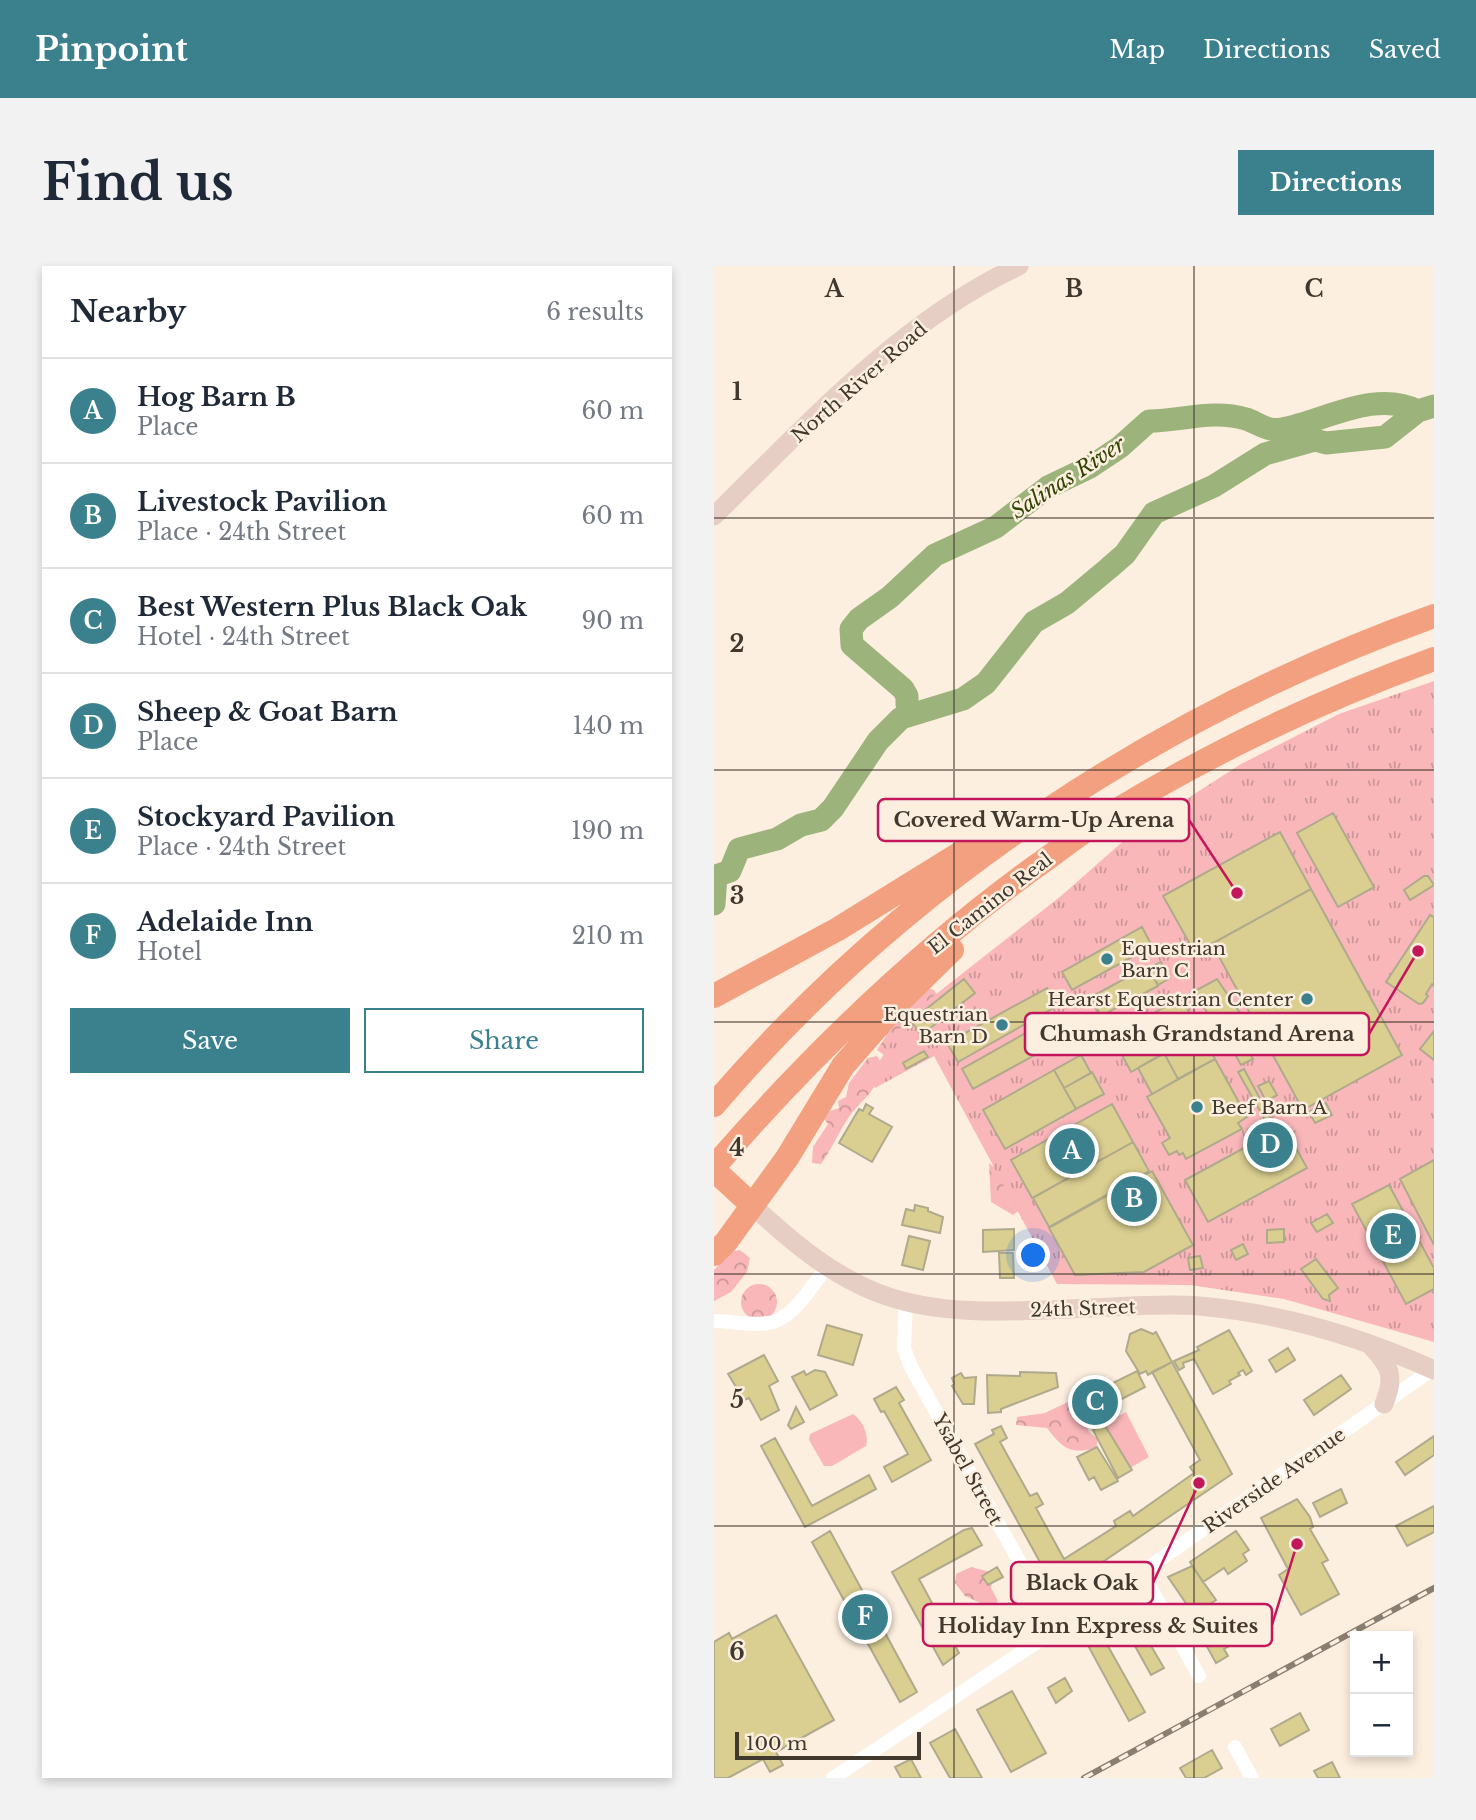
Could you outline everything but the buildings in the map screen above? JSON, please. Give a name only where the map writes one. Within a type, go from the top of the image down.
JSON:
[{"type":"highway","name":"El Camino Real","points":[[720,1098],[824,990],[888,932],[1033,821],[1108,771],[1265,685],[1354,645],[1434,616]]},
{"type":"highway","name":"El Camino Real","points":[[714,1169],[756,1118],[876,995],[978,908],[1107,816],[1268,729],[1345,693],[1434,659]]},
{"type":"highway","points":[[714,996],[838,929],[1021,816],[1108,771]]},
{"type":"highway","points":[[714,1254],[787,1158],[843,1066],[898,1003],[955,947],[1107,816]]},
{"type":"highway","points":[[714,1169],[752,1205]]},
{"type":"main road","name":"North River Road","points":[[714,516],[849,387],[916,330],[957,301],[1019,266]]},
{"type":"main road","name":"24th Street","points":[[752,1205],[827,1267],[877,1293],[906,1302],[1016,1311],[1200,1306],[1265,1316],[1370,1345],[1434,1369]]},
{"type":"main road","points":[[1370,1345],[1383,1359],[1390,1372],[1391,1387],[1384,1404]]},
{"type":"street","points":[[714,1321],[767,1323],[782,1318],[796,1307],[827,1267]]},
{"type":"street","name":"Ysabel Street","points":[[906,1302],[904,1348],[911,1367],[1058,1629]]},
{"type":"street","name":"Riverside Avenue","points":[[833,1778],[1142,1572],[1434,1369]]},
{"type":"street","points":[[1142,1572],[1199,1676]]},
{"type":"street","points":[[1235,1747],[1252,1778]]},
{"type":"green space","points":[[1434,681],[1434,1342],[1284,1299],[1190,1285],[1057,1284],[934,1056],[875,1088],[869,1078],[907,1017],[1061,896],[1129,836],[1241,764],[1339,714]]},
{"type":"green space","points":[[927,988],[934,990],[940,999],[887,1057],[877,1050],[886,1036],[886,1028]]},
{"type":"green space","points":[[877,1056],[882,1064],[876,1084],[847,1120],[821,1164],[812,1163],[813,1147],[828,1124],[824,1119],[830,1111],[839,1108],[838,1101],[846,1097],[849,1083],[868,1058]]},
{"type":"green space","points":[[989,1163],[1001,1173],[1019,1210],[1013,1215],[991,1202]]},
{"type":"green space","points":[[740,1250],[750,1258],[747,1272],[731,1292],[714,1301],[714,1270],[731,1252]]},
{"type":"green space","points":[[759,1284],[772,1289],[777,1302],[772,1315],[759,1320],[746,1315],[741,1302],[746,1289]]},
{"type":"green space","points":[[1074,1399],[1089,1432],[1098,1439],[1096,1448],[1073,1450],[1057,1441],[1047,1428],[1016,1425],[1017,1417],[1045,1413]]},
{"type":"green space","points":[[1126,1412],[1149,1457],[1130,1468],[1104,1424]]},
{"type":"green space","points":[[853,1414],[864,1428],[866,1446],[832,1466],[824,1466],[809,1440],[810,1434]]},
{"type":"green space","points":[[971,1567],[994,1573],[991,1588],[998,1601],[991,1608],[965,1596],[955,1583],[956,1574]]},
{"type":"waterway","name":"Salinas River","points":[[913,712],[907,705],[907,696],[903,689],[852,645],[851,629],[859,619],[890,597],[935,555],[996,527],[1048,487],[1090,467],[1120,447],[1149,421],[1221,415],[1246,419],[1277,430],[1367,405],[1385,403],[1418,411]]},
{"type":"waterway","name":"Salinas River","points":[[714,904],[716,876],[730,871],[739,849],[777,839],[801,825],[821,820],[833,808],[878,741],[901,718],[963,699],[986,683],[1034,622],[1067,603],[1125,554],[1154,513],[1214,486],[1265,454],[1315,440],[1326,443],[1385,437],[1418,411],[1434,406]]},
{"type":"railway","points":[[1084,1778],[1434,1588]]},
{"type":"place","name":"Covered Warm-Up Arena","points":[[1237,893]]},
{"type":"place","name":"Chumash Grandstand Arena","points":[[1418,951]]},
{"type":"place","name":"Equestrian Barn C","points":[[1107,959]]},
{"type":"place","name":"Hearst Equestrian Center","points":[[1307,999]]},
{"type":"place","name":"Equestrian Barn D","points":[[1002,1025]]},
{"type":"place","name":"Beef Barn A","points":[[1197,1107]]},
{"type":"place","name":"Sheep & Goat Barn","points":[[1270,1145]]},
{"type":"place","name":"Hog Barn B","points":[[1072,1151]]},
{"type":"place","name":"Livestock Pavilion","points":[[1134,1199]]},
{"type":"place","name":"Stockyard Pavilion","points":[[1393,1236]]},
{"type":"place","name":"Best Western Plus Black Oak","points":[[1095,1402]]},
{"type":"place","name":"Black Oak","points":[[1199,1483]]},
{"type":"place","name":"Holiday Inn Express & Suites","points":[[1297,1544]]},
{"type":"place","name":"Adelaide Inn","points":[[865,1617]]}]
